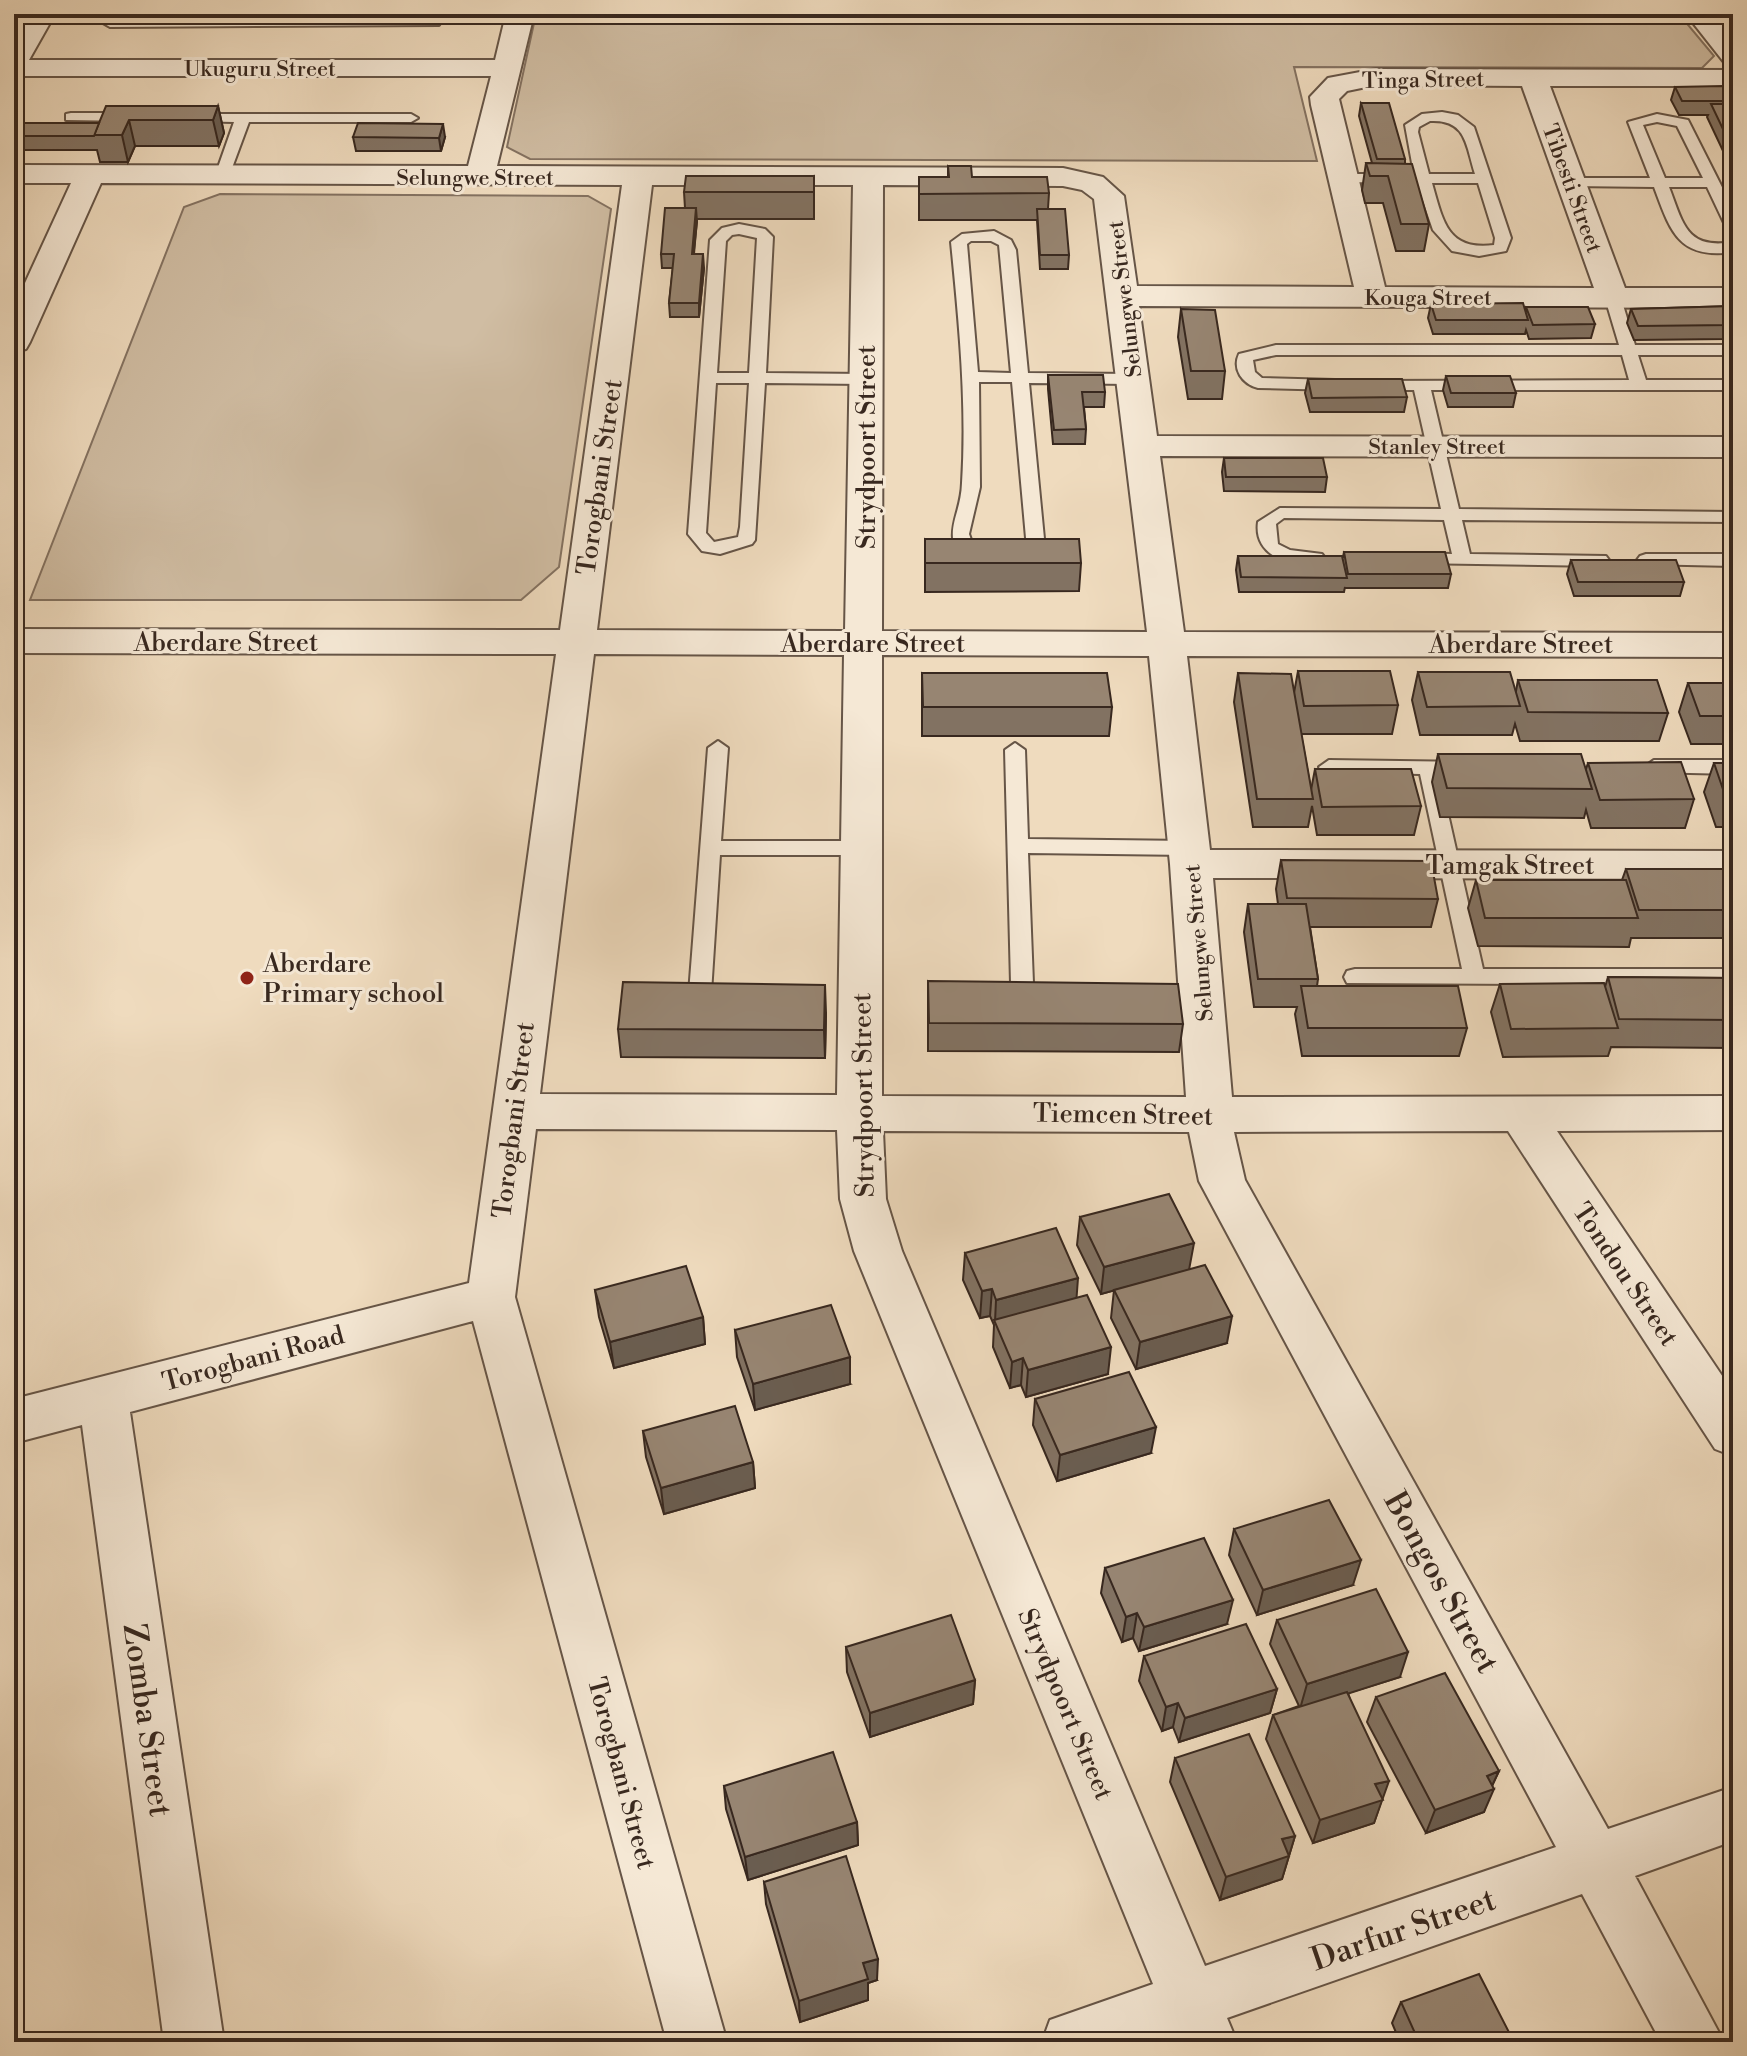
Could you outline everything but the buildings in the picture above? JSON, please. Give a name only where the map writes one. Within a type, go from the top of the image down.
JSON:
[{"type":"street","points":[[14,62],[41,14]]},
{"type":"street","points":[[480,177],[520,14]]},
{"type":"street","points":[[1700,14],[1731,49]]},
{"type":"street","name":"Ukuguru Street","points":[[14,68],[507,68]]},
{"type":"street","name":"Tinga Street","points":[[1372,297],[1324,97],[1338,84],[1376,77],[1733,78]]},
{"type":"street","name":"Tibesti Street","points":[[1533,78],[1613,298]]},
{"type":"street","name":"Selungwe Street","points":[[14,174],[1063,177],[1092,183],[1102,189],[1112,203],[1167,644],[1190,856],[1209,1081],[1208,1115]]},
{"type":"street","points":[[14,342],[90,175]]},
{"type":"street","name":"Torogbani Street","points":[[638,177],[491,1297],[697,2042]]},
{"type":"street","name":"Strydpoort Street","points":[[868,177],[859,1111],[863,1199],[878,1251],[1199,2022]]},
{"type":"street","name":"Kouga Street","points":[[1124,296],[1733,298]]},
{"type":"street","name":"Stanley Street","points":[[1142,446],[1733,447]]},
{"type":"street","name":"Aberdare Street","points":[[14,641],[1733,645]]},
{"type":"street","name":"Tamgak Street","points":[[1190,856],[1449,865],[1733,865]]},
{"type":"street","name":"Tiemcen Street","points":[[514,1111],[1208,1115],[1733,1113]]},
{"type":"street","name":"Tondou Street","points":[[1520,1113],[1733,1434]]},
{"type":"street","name":"Bongos Street","points":[[1208,1115],[1212,1146],[1222,1181],[1241,1218],[1694,2042]]},
{"type":"street","name":"Torogbani Road","points":[[14,1421],[491,1297]]},
{"type":"street","name":"Zomba Street","points":[[103,1397],[194,2042]]},
{"type":"street","name":"Darfur Street","points":[[1072,2042],[1199,2022],[1596,1862],[1733,1814]]},
{"type":"lane","points":[[110,23],[279,18],[434,22]]},
{"type":"lane","points":[[1442,116],[1453,118],[1467,127],[1485,179],[1503,245],[1501,248],[1474,251],[1457,248],[1441,234],[1412,125],[1427,117],[1442,116]]},
{"type":"lane","points":[[71,117],[149,118]]},
{"type":"lane","points":[[180,118],[411,118]]},
{"type":"lane","points":[[222,176],[243,118]]},
{"type":"lane","points":[[1733,225],[1683,123],[1668,118],[1638,120],[1634,125],[1685,239],[1702,248],[1733,247]]},
{"type":"lane","points":[[1343,178],[1485,179]]},
{"type":"lane","points":[[1570,182],[1714,183]]},
{"type":"lane","points":[[727,231],[760,232],[765,237],[749,527],[746,540],[720,549],[708,547],[697,534],[708,378],[718,240],[727,231]]},
{"type":"lane","points":[[977,235],[994,236],[1006,243],[1021,378],[1036,549],[1033,557],[1025,561],[981,563],[971,561],[964,553],[958,532],[970,496],[974,418],[972,377],[959,242],[977,235]]},
{"type":"lane","points":[[1613,298],[1639,385]]},
{"type":"lane","points":[[1733,350],[1276,350],[1252,353],[1245,357],[1243,365],[1248,376],[1267,385],[1733,385]]},
{"type":"lane","points":[[972,377],[1133,379]]},
{"type":"lane","points":[[708,378],[866,379]]},
{"type":"lane","points":[[1421,385],[1462,559]]},
{"type":"lane","points":[[1328,558],[1281,555],[1271,550],[1266,540],[1267,522],[1280,513],[1733,517]]},
{"type":"lane","points":[[1403,559],[1733,560]]},
{"type":"lane","points":[[700,993],[718,748]]},
{"type":"lane","points":[[1015,750],[1022,983]]},
{"type":"lane","points":[[1329,767],[1489,767]]},
{"type":"lane","points":[[1428,767],[1474,977]]},
{"type":"lane","points":[[1626,767],[1733,767]]},
{"type":"lane","points":[[1018,846],[1190,856]]},
{"type":"lane","points":[[711,848],[861,848]]},
{"type":"lane","points":[[1355,977],[1733,977]]},
{"type":"shaded area","points":[[536,14],[1679,14],[1714,56],[1702,68],[1294,67],[1317,161],[530,159],[507,147]]},
{"type":"shaded area","points":[[220,194],[588,196],[611,209],[559,567],[521,600],[30,600],[184,207]]},
{"type":"place","name":"Aberdare Primary school","points":[[247,978]]}]
